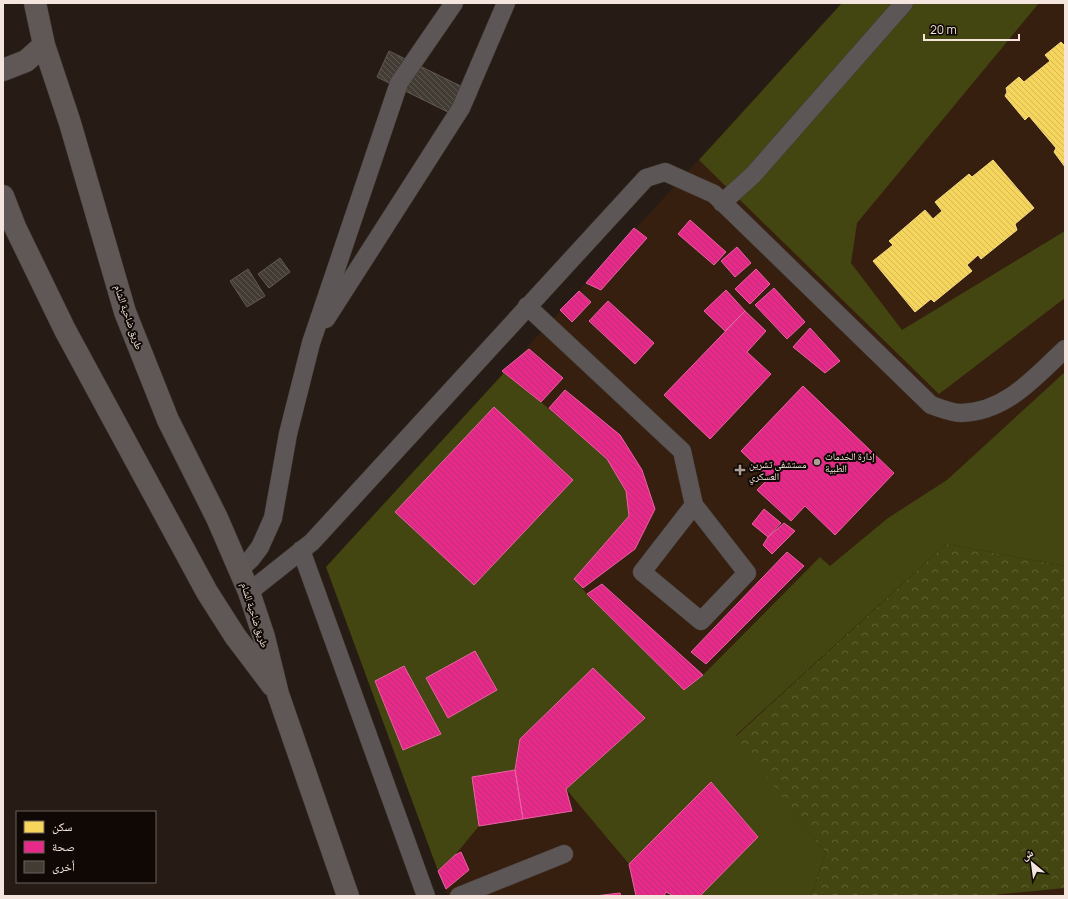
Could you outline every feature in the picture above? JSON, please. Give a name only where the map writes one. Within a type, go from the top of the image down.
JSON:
[{"type":"main road","name":"طريق ضاحية الشام","points":[[34,3],[44,46],[70,123],[126,312],[168,420],[217,518],[249,592],[264,637],[278,694]]},
{"type":"main road","points":[[3,70],[26,61],[44,46]]},
{"type":"main road","name":"طريق ضاحية الشام","points":[[3,196],[15,227],[65,330],[207,592],[234,636],[278,694]]},
{"type":"main road","points":[[278,694],[348,896]]},
{"type":"lane","points":[[239,570],[251,559],[260,547],[273,518],[288,434],[311,343],[399,83],[454,3]]},
{"type":"lane","points":[[311,343],[461,108],[506,3]]},
{"type":"lane","points":[[722,203],[753,175],[904,3]]},
{"type":"lane","points":[[249,592],[312,542],[646,178],[665,172],[714,194],[932,405],[960,413],[989,409],[1015,395],[1065,349]]},
{"type":"lane","points":[[527,306],[682,452],[694,505],[747,573],[701,622],[642,572],[694,505]]},
{"type":"lane","points":[[301,550],[426,896]]},
{"type":"lane","points":[[459,896],[564,854]]},
{"type":"shaded area","name":"مستشفى تشرين العسكري","points":[[842,3],[1065,3],[1065,896],[448,896],[326,567]]},
{"type":"green space","points":[[842,3],[1039,3],[857,223],[851,263],[902,330],[1065,231],[1065,298],[939,394],[699,160]]},
{"type":"green space","points":[[502,371],[541,402],[607,459],[626,491],[629,516],[574,579],[587,594],[685,690],[703,675],[820,557],[830,566],[888,518],[947,480],[1065,372],[1065,566],[946,544],[735,736],[826,853],[811,896],[700,896],[757,837],[711,782],[629,864],[566,789],[645,718],[593,668],[520,739],[515,770],[472,777],[479,826],[455,855],[438,871],[326,567],[503,374]]},
{"type":"green space","points":[[946,544],[1065,566],[1065,888],[982,896],[811,896],[826,853],[735,737]]},
{"type":"building: سكن","points":[[1061,42],[1065,46],[1065,167],[1054,152],[1056,148],[1029,116],[1025,120],[1005,96],[1007,92],[1006,88],[1019,77],[1024,82],[1050,61],[1045,55]]},
{"type":"building: سكن","points":[[993,160],[1034,208],[1015,224],[1017,230],[981,259],[978,255],[967,265],[972,271],[934,302],[931,299],[915,312],[873,261],[893,245],[889,241],[925,210],[933,219],[942,211],[935,202],[969,174],[972,177]]},
{"type":"building: صحة","points":[[690,220],[726,252],[714,265],[678,234]]},
{"type":"building: صحة","points":[[634,228],[647,238],[601,290],[586,283]]},
{"type":"building: صحة","points":[[737,247],[751,263],[735,277],[721,261]]},
{"type":"building: صحة","points":[[756,269],[770,284],[750,304],[735,289]]},
{"type":"building: صحة","points":[[774,288],[805,322],[787,339],[755,305]]},
{"type":"building: صحة","points":[[726,290],[745,311],[725,331],[704,311]]},
{"type":"building: صحة","points":[[579,291],[591,302],[572,322],[560,310]]},
{"type":"building: صحة","points":[[608,301],[654,343],[635,364],[589,321]]},
{"type":"building: صحة","points":[[745,311],[766,331],[747,352],[771,374],[710,439],[664,395]]},
{"type":"building: صحة","points":[[810,328],[840,361],[825,373],[793,347]]},
{"type":"building: صحة","points":[[529,349],[563,378],[541,402],[502,371]]},
{"type":"building: صحة","name":"إدارة الخدمات الطبية","points":[[803,386],[894,473],[835,535],[805,506],[791,521],[757,490],[769,478],[741,451]]},
{"type":"building: صحة","points":[[565,390],[620,435],[642,470],[655,509],[635,549],[583,588],[574,579],[629,516],[626,491],[607,459],[549,408]]},
{"type":"building: صحة","points":[[494,407],[573,480],[474,585],[395,512]]},
{"type":"building: صحة","points":[[764,509],[781,523],[768,537],[752,524]]},
{"type":"building: صحة","points":[[784,523],[795,531],[772,554],[763,545],[768,537]]},
{"type":"building: صحة","points":[[787,552],[804,566],[706,664],[691,652]]},
{"type":"building: صحة","points":[[602,584],[703,675],[684,690],[587,594]]},
{"type":"building: صحة","points":[[475,651],[497,690],[448,718],[426,678]]},
{"type":"building: صحة","points":[[404,666],[441,734],[403,750],[375,681]]},
{"type":"building: صحة","points":[[593,668],[645,718],[566,789],[572,811],[523,819],[515,770],[520,739]]},
{"type":"building: صحة","points":[[515,770],[523,819],[479,826],[472,777]]},
{"type":"building: صحة","points":[[711,782],[758,837],[700,896],[674,896],[666,892],[664,896],[636,896],[629,864]]},
{"type":"building: صحة","points":[[461,852],[469,870],[446,889],[438,871],[455,855]]},
{"type":"building: صحة","points":[[620,893],[621,896],[595,896]]},
{"type":"building: أخرى","points":[[389,51],[477,94],[464,120],[377,77]]},
{"type":"building: أخرى","points":[[280,258],[290,272],[269,288],[258,274]]},
{"type":"building: أخرى","points":[[248,269],[265,296],[247,307],[230,281]]},
{"type":"place","name":"إدارة الخدمات الطبية","points":[[817,462]]},
{"type":"place","name":"مستشفى تشرين العسكري","points":[[740,470]]}]
